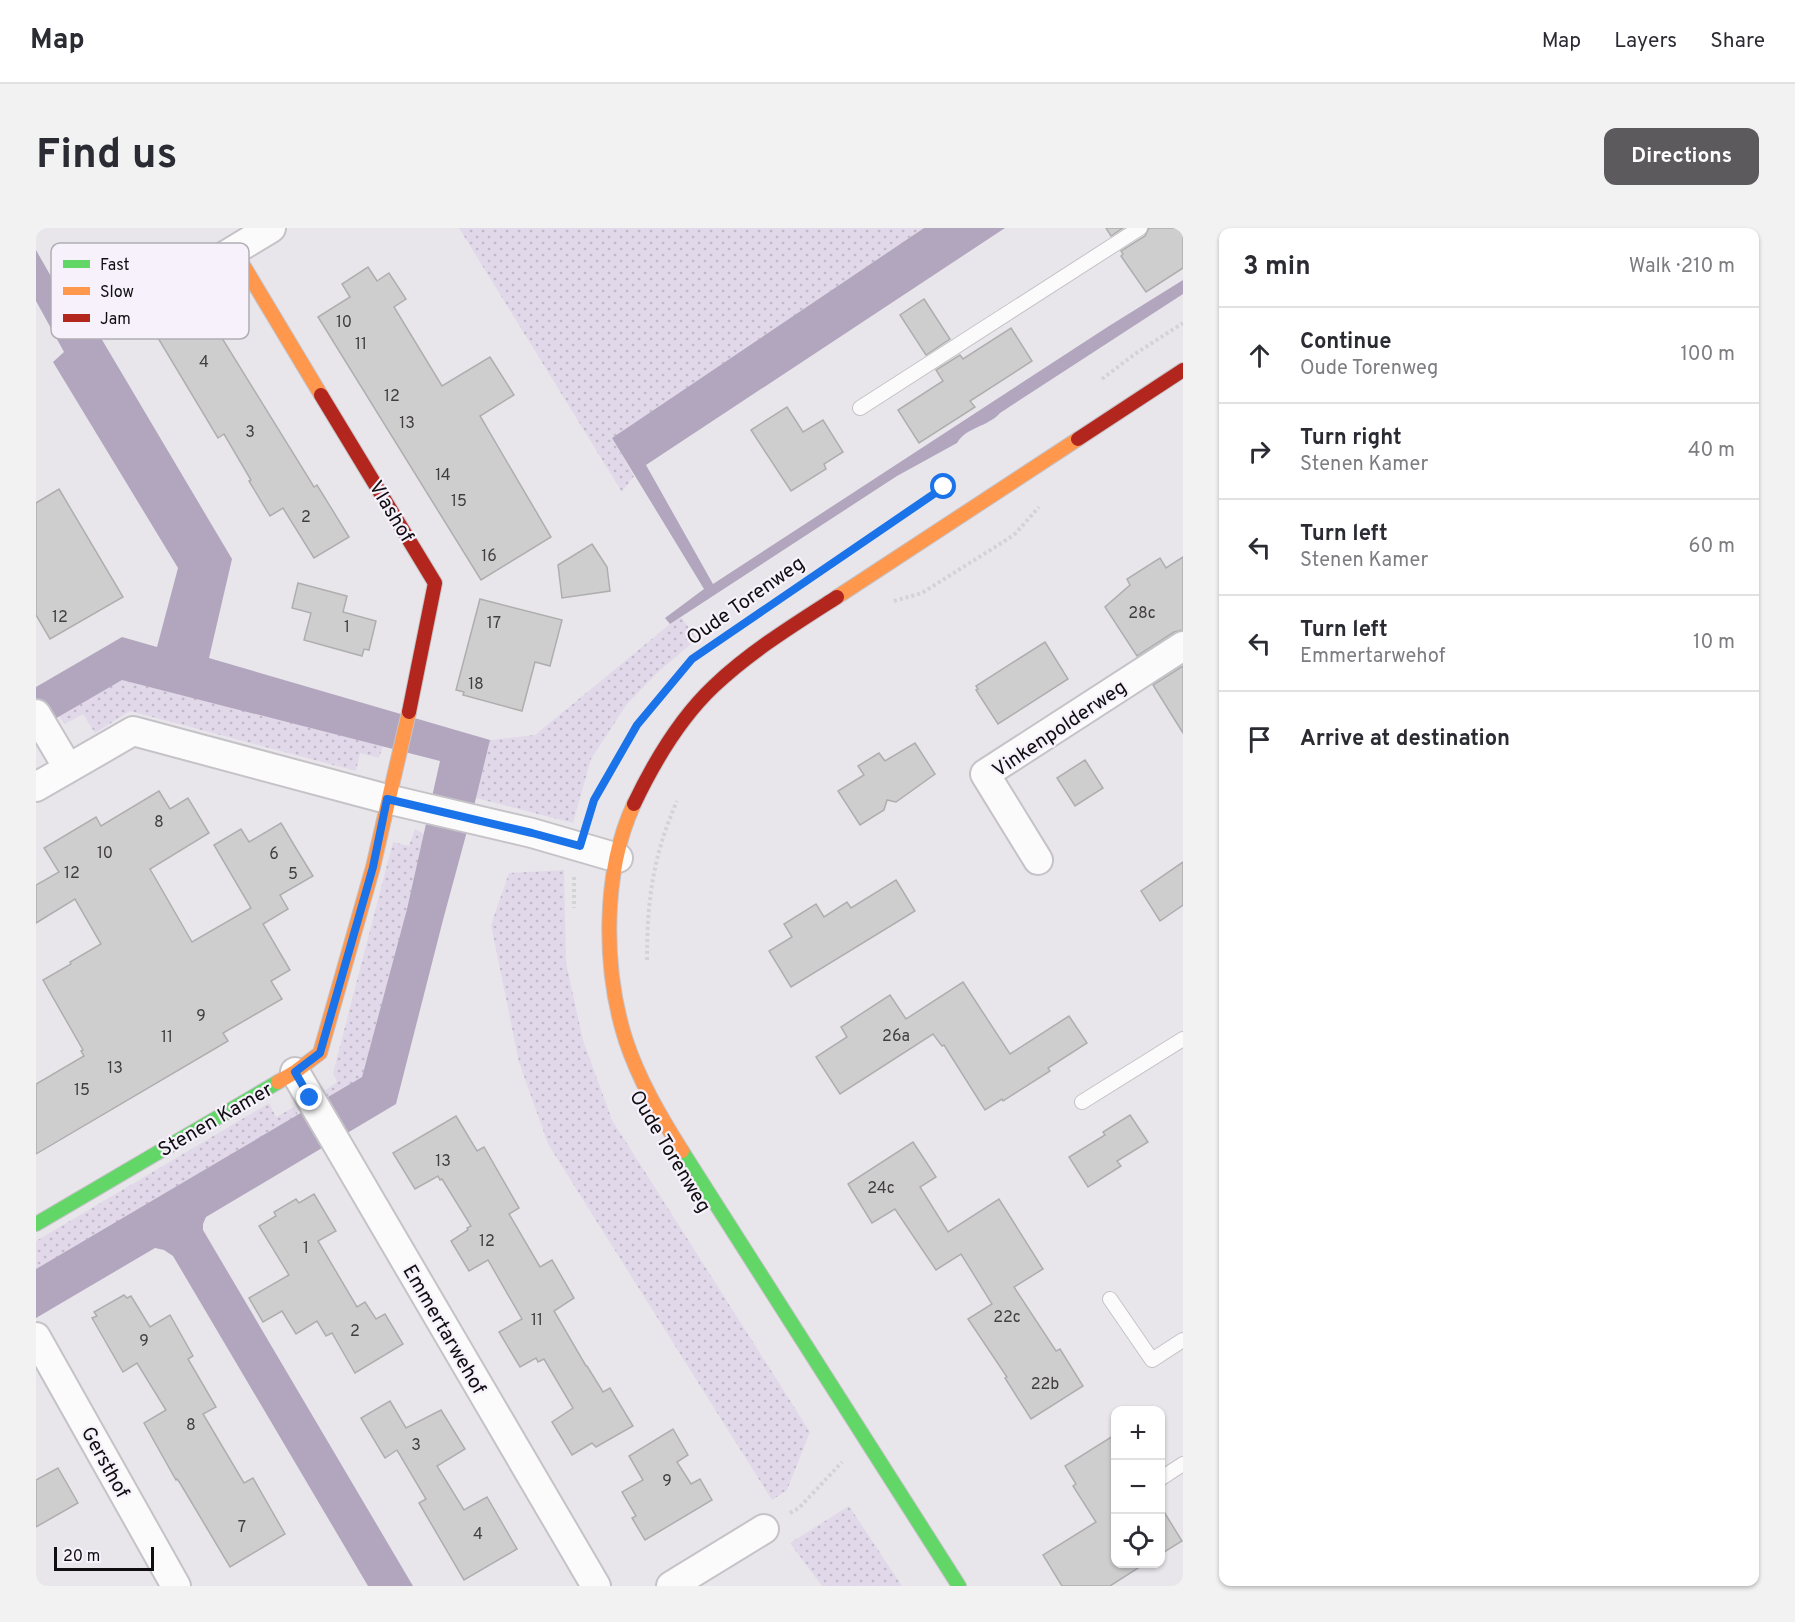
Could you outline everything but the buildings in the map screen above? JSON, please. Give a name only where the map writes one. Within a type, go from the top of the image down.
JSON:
[{"type":"street","points":[[246,243],[271,228]]},
{"type":"street","name":"Vlashof","points":[[249,275],[435,583],[411,704],[387,799]]},
{"type":"street","name":"Oude Torenweg","points":[[960,1586],[865,1434],[674,1139],[640,1075],[626,1041],[616,1002],[610,941],[610,906],[618,858],[628,818],[651,771],[677,731],[706,693],[738,665],[771,640],[1183,370]]},
{"type":"street","name":"Vinkenpolderweg","points":[[1038,860],[985,774],[1183,646]]},
{"type":"street","points":[[36,714],[68,768]]},
{"type":"street","points":[[36,787],[134,731],[387,799],[580,846],[618,858]]},
{"type":"street","name":"Stenen Kamer","points":[[36,1224],[295,1072],[320,1053],[373,867],[387,799]]},
{"type":"street","name":"Emmertarwehof","points":[[295,1072],[596,1586]]},
{"type":"street","name":"Gersthof","points":[[36,1337],[176,1586]]},
{"type":"street","points":[[671,1586],[764,1529]]},
{"type":"lane","points":[[860,408],[1140,228]]},
{"type":"lane","points":[[1082,1102],[1183,1039]]},
{"type":"lane","points":[[1110,1299],[1152,1360],[1183,1340]]},
{"type":"lane","points":[[1165,1476],[1183,1464]]},
{"type":"path","points":[[1098,383],[1135,354],[1183,323]]},
{"type":"path","points":[[889,603],[922,593],[1014,535],[1042,504]]},
{"type":"path","points":[[575,917],[573,882],[580,846],[594,800],[605,781]]},
{"type":"path","points":[[647,971],[647,917],[654,870],[664,830],[680,792]]},
{"type":"path","points":[[764,1529],[799,1508],[843,1461],[848,1471]]},
{"type":"shaded area","points":[[459,228],[924,228],[612,438],[634,476],[622,492]]},
{"type":"shaded area","points":[[924,228],[1005,228],[646,465],[713,584],[1183,280],[1183,294],[995,418],[966,434],[957,443],[897,476],[670,624],[665,618],[704,589],[612,438]]},
{"type":"shaded area","points":[[36,250],[51,276],[51,328],[36,301]]},
{"type":"shaded area","points":[[57,339],[102,339],[232,559],[209,658],[490,740],[396,1104],[206,1217],[203,1224],[203,1230],[413,1586],[368,1586],[173,1256],[164,1250],[155,1248],[36,1318],[36,1269],[362,1077],[407,909],[440,761],[122,680],[36,730],[36,687],[122,637],[157,647],[178,568],[53,362],[64,352]]},
{"type":"shaded area","points":[[681,617],[697,639],[658,672],[627,704],[591,759],[573,823],[476,798],[490,740],[535,735]]},
{"type":"shaded area","points":[[122,679],[383,746],[379,758],[360,753],[356,771],[130,711],[95,733],[83,714],[65,724],[59,717]]},
{"type":"shaded area","points":[[415,829],[424,834],[406,913],[362,1077],[328,1098],[324,1091],[337,1082],[333,1073],[393,842],[409,846]]},
{"type":"shaded area","points":[[564,870],[566,963],[583,1040],[612,1120],[810,1432],[787,1490],[772,1500],[548,1144],[519,1062],[491,925],[509,873]]},
{"type":"shaded area","points":[[269,1103],[276,1117],[294,1107],[298,1115],[36,1269],[36,1241]]},
{"type":"shaded area","points":[[849,1506],[902,1586],[822,1586],[790,1543]]},
{"type":"traffic: fast","points":[[36,1224],[278,1082]]},
{"type":"traffic: fast","points":[[682,1151],[959,1586]]},
{"type":"traffic: slow","points":[[249,275],[321,395]]},
{"type":"traffic: slow","points":[[837,597],[1078,439]]},
{"type":"traffic: slow","points":[[278,1082],[320,1053],[373,867],[409,712]]},
{"type":"traffic: slow","points":[[634,804],[616,860],[611,891],[609,922],[613,984],[618,1013],[637,1070],[682,1151]]},
{"type":"traffic: jam","points":[[1078,439],[1183,370]]},
{"type":"traffic: jam","points":[[321,395],[435,583],[409,712]]},
{"type":"traffic: jam","points":[[634,804],[650,772],[679,726],[714,686],[758,650],[837,597]]},
{"type":"route","points":[[310,1098],[295,1072],[320,1053],[373,867],[387,799],[580,846],[594,800],[637,725],[692,659],[944,487]]}]
